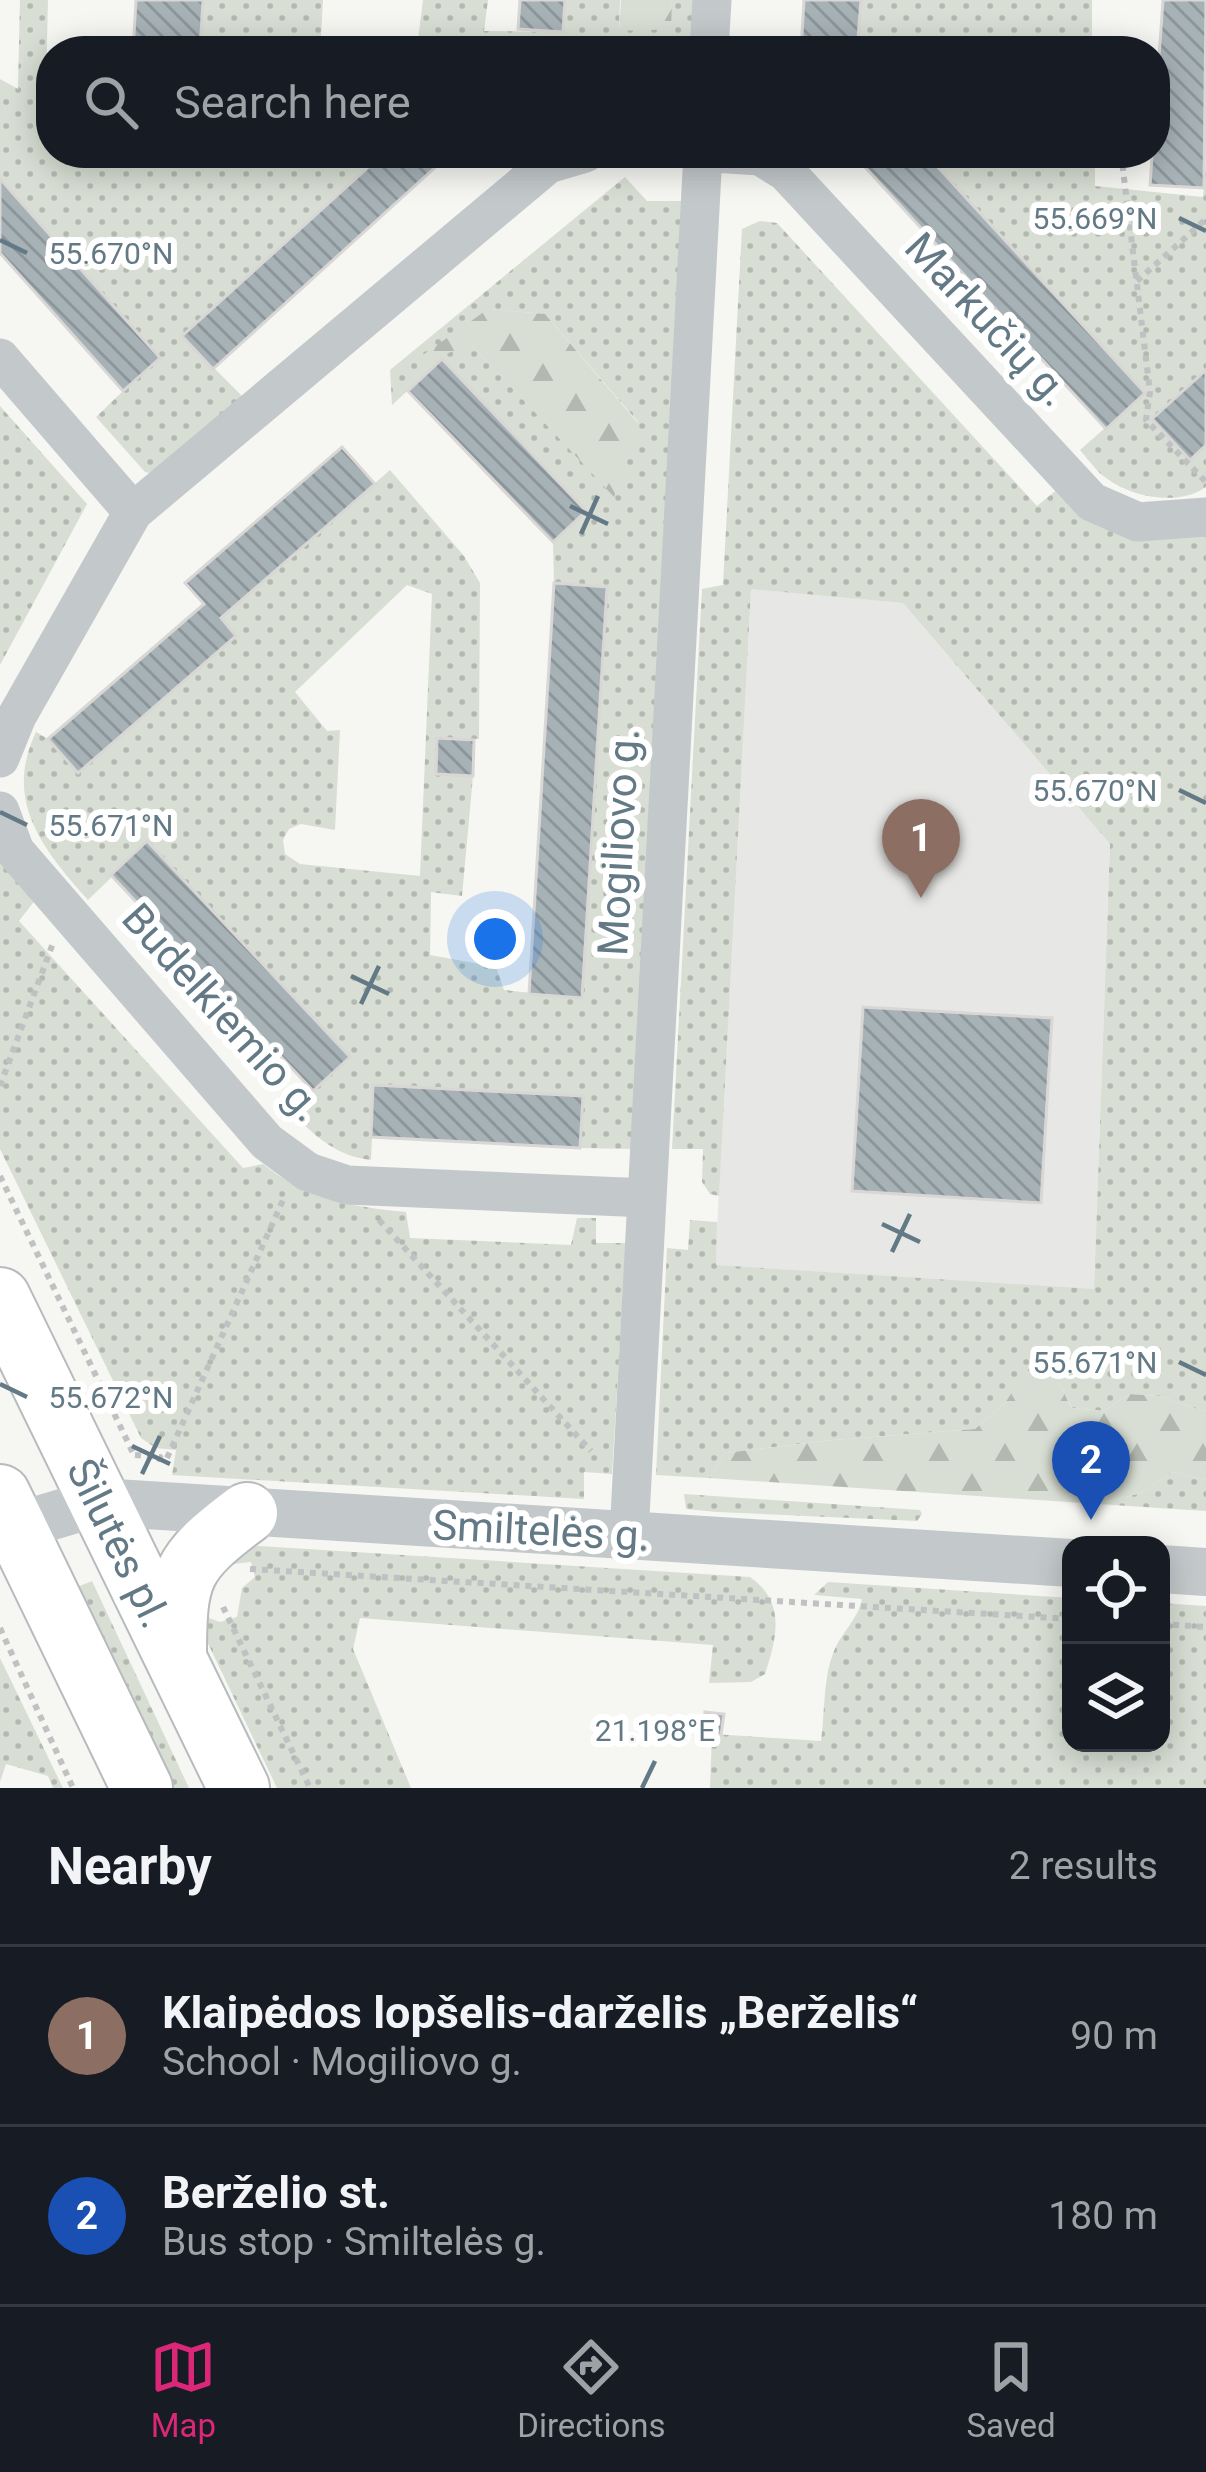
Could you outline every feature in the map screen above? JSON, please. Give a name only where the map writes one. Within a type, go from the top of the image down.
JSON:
[{"type":"main road","name":"Šilutės pl.","points":[[0,1298],[238,1788]]},
{"type":"main road","points":[[176,1658],[176,1597],[188,1565],[202,1546],[247,1513]]},
{"type":"main road","name":"Šilutės pl.","points":[[5,1518],[142,1788]]},
{"type":"street","points":[[710,36],[712,0]]},
{"type":"street","points":[[0,758],[17,716],[134,512],[543,168]]},
{"type":"street","name":"Mogiliovo g.","points":[[629,1535],[702,168]]},
{"type":"street","name":"Markučių g.","points":[[780,168],[1092,502],[1138,521],[1206,517]]},
{"type":"street","points":[[0,358],[134,512]]},
{"type":"street","name":"Budelkiemio g.","points":[[0,811],[15,851],[267,1142],[299,1166],[347,1185],[647,1198]]},
{"type":"street","name":"Smiltelės g.","points":[[5,1518],[99,1502],[1062,1562]]},
{"type":"street","points":[[1170,1570],[1206,1572]]},
{"type":"path","points":[[1123,168],[1150,392],[1146,420],[1206,482]]},
{"type":"path","points":[[1137,281],[1206,219]]},
{"type":"path","points":[[0,1086],[65,909]]},
{"type":"path","points":[[167,1458],[299,1166]]},
{"type":"path","points":[[0,1176],[134,1455]]},
{"type":"path","points":[[347,1185],[591,1451]]},
{"type":"path","points":[[235,1573],[253,1568],[1062,1618]]},
{"type":"path","points":[[222,1604],[310,1788]]},
{"type":"path","points":[[1170,1625],[1206,1627]]},
{"type":"path","points":[[0,1628],[73,1788]]},
{"type":"shaded area","points":[[751,588],[903,603],[1110,844],[1094,1290],[715,1265]]},
{"type":"green space","points":[[20,0],[48,0],[47,36],[36,36],[36,168],[368,168],[183,337],[245,399],[159,475],[145,472],[96,417],[123,391],[0,179],[0,79],[18,89]]},
{"type":"green space","points":[[203,0],[323,0],[321,36],[201,36]]},
{"type":"green space","points":[[423,0],[488,0],[484,31],[562,32],[565,0],[620,0],[619,30],[670,29],[672,0],[696,0],[694,36],[418,36]]},
{"type":"green space","points":[[621,0],[672,0],[671,29],[619,31]]},
{"type":"green space","points":[[861,0],[1092,0],[1092,36],[858,36]]},
{"type":"green space","points":[[1206,166],[1206,370],[1152,419],[1190,460],[1206,445],[1206,487],[1170,498],[1142,495],[1102,475],[1080,450],[1145,393],[939,168],[1095,168],[1095,186],[1203,197]]},
{"type":"green space","points":[[625,177],[647,201],[685,201],[636,1149],[580,1148],[582,1096],[374,1085],[371,1160],[337,1149],[291,1112],[349,1057],[148,842],[88,900],[43,843],[26,802],[27,757],[36,732],[79,773],[236,637],[221,618],[390,470],[464,556],[480,583],[479,739],[437,739],[436,774],[473,776],[462,896],[431,892],[430,955],[496,967],[504,990],[582,998],[607,587],[554,583],[553,542],[586,511],[442,359],[392,405],[390,370]],"holes":[[[488,309],[545,314],[638,422],[614,496],[470,343]],[[407,585],[432,594],[420,876],[300,864],[285,854],[283,840],[289,829],[301,824],[335,830],[340,730],[327,731],[295,692]]]},
{"type":"green space","points":[[760,221],[777,223],[1037,506],[1059,488],[1206,531],[1206,1412],[1159,1396],[1129,1394],[1104,1411],[1072,1408],[1053,1371],[1035,1358],[1005,1403],[975,1429],[725,1453],[709,1478],[656,1475],[667,1248],[688,1250],[690,1220],[717,1222],[716,1265],[1094,1289],[1110,844],[903,603],[751,589],[719,1196],[710,1194],[702,1182],[703,1149],[672,1149],[702,589],[723,585],[742,229]]},
{"type":"green space","points":[[488,309],[545,314],[638,423],[614,497],[470,343],[423,365],[420,357]]},
{"type":"green space","points":[[0,406],[87,504],[0,665]]},
{"type":"green space","points":[[0,853],[36,899],[19,921],[243,1168],[263,1164],[296,1186],[331,1199],[406,1212],[410,1238],[571,1245],[577,1218],[596,1218],[596,1243],[626,1243],[612,1474],[584,1472],[584,1499],[172,1475],[176,1450],[156,1448],[141,1438],[0,1149]]},
{"type":"green space","points":[[1034,1358],[1052,1371],[1072,1408],[1104,1411],[1129,1394],[1159,1396],[1206,1412],[1206,1480],[1173,1472],[1141,1493],[1098,1504],[709,1478],[725,1453],[975,1429],[1005,1403]]},
{"type":"green space","points":[[1173,1472],[1206,1480],[1206,1511],[1098,1504],[1141,1493]]},
{"type":"green space","points":[[684,1494],[920,1510],[922,1514],[917,1521],[717,1512],[686,1509]]},
{"type":"green space","points":[[219,1547],[750,1577],[774,1609],[773,1647],[765,1674],[751,1682],[709,1683],[713,1645],[360,1618],[353,1649],[411,1788],[277,1788],[193,1612],[220,1622],[237,1617],[242,1588],[255,1577],[251,1562],[224,1565]]},
{"type":"green space","points":[[92,1581],[189,1788],[172,1788],[77,1587]]},
{"type":"green space","points":[[828,1582],[1062,1597],[1062,1752],[1170,1752],[1170,1604],[1206,1606],[1206,1788],[710,1788],[712,1734],[821,1741],[830,1661],[862,1599],[814,1595]]},
{"type":"green space","points":[[0,1658],[63,1788],[53,1788],[48,1776],[6,1764],[0,1782]]},
{"type":"building","points":[[136,0],[203,0],[201,36],[134,36]]},
{"type":"building","points":[[520,0],[565,0],[563,32],[518,29]]},
{"type":"building","points":[[804,0],[861,0],[858,36],[802,36]]},
{"type":"building","points":[[1163,0],[1206,0],[1204,188],[1150,185],[1151,168],[1170,168],[1170,36],[1160,36]]},
{"type":"building","points":[[367,168],[434,168],[213,369],[182,336]]},
{"type":"building","points":[[866,168],[939,168],[1145,393],[1106,429]]},
{"type":"building","points":[[0,179],[160,358],[123,391],[0,253]]},
{"type":"building","points":[[442,359],[586,511],[553,542],[408,391]]},
{"type":"building","points":[[1206,370],[1206,445],[1190,460],[1152,419]]},
{"type":"building","points":[[342,447],[375,484],[221,618],[236,636],[78,773],[48,739],[204,604],[185,583]]},
{"type":"building","points":[[554,583],[607,587],[582,998],[529,994]]},
{"type":"building","points":[[437,738],[474,740],[473,776],[436,774]]},
{"type":"building","points":[[147,841],[350,1057],[313,1091],[111,875]]},
{"type":"building","points":[[863,1007],[1052,1018],[1041,1203],[852,1191]]},
{"type":"building","points":[[373,1085],[583,1096],[580,1148],[371,1137]]},
{"type":"building","points":[[705,1712],[724,1714],[721,1735],[703,1733]]},
{"type":"place","name":"Klaipėdos lopšelis-darželis „Berželis“","points":[[921,898]]},
{"type":"place","name":"Berželio st.","points":[[1091,1520]]}]
